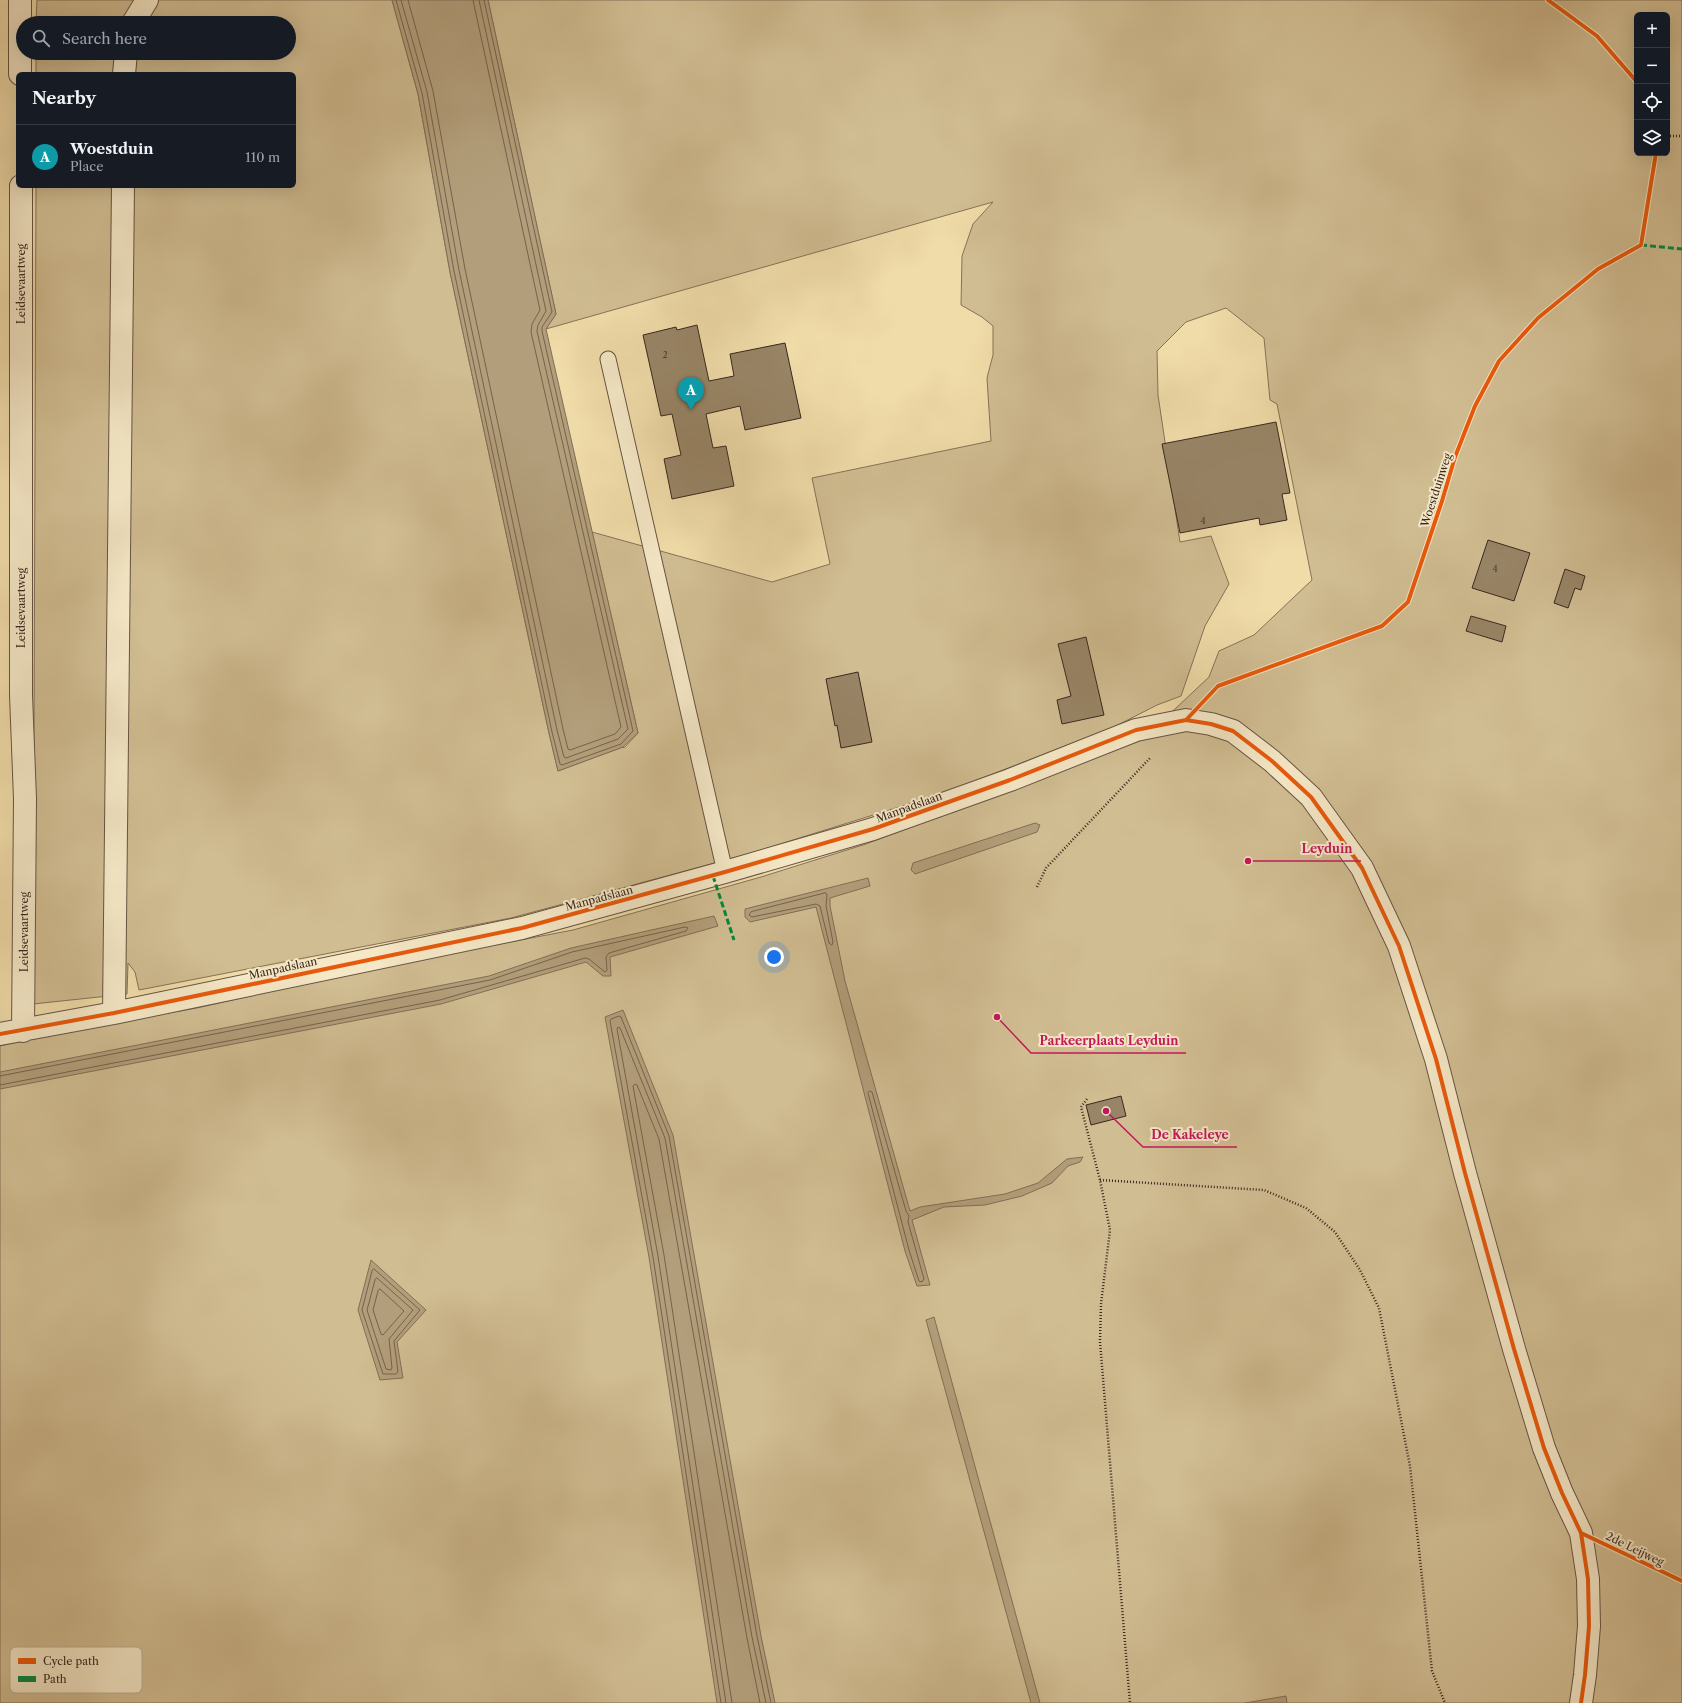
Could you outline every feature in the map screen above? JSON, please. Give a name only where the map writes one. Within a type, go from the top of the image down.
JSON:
[{"type":"street","points":[[20,0],[20,16]]},
{"type":"street","points":[[137,16],[147,0]]},
{"type":"street","points":[[20,60],[20,72]]},
{"type":"street","points":[[124,72],[125,60]]},
{"type":"street","name":"Leidsevaartweg","points":[[21,188],[21,694],[25,799],[24,1031]]},
{"type":"street","points":[[114,1013],[123,188]]},
{"type":"street","name":"Manpadslaan","points":[[0,1034],[24,1031],[114,1013],[522,928],[725,872],[873,829],[1010,780],[1136,730],[1186,720],[1210,724],[1233,731],[1272,761],[1311,797],[1362,868],[1399,946],[1436,1059],[1465,1173],[1544,1448],[1562,1493],[1581,1533],[1588,1579],[1589,1626],[1581,1703]]},
{"type":"lane","points":[[608,358],[725,872]]},
{"type":"path","points":[[1670,136],[1682,136]]},
{"type":"path","points":[[1037,888],[1046,868],[1154,755]]},
{"type":"path","points":[[1086,1099],[1081,1106],[1100,1180],[1110,1230],[1101,1304],[1100,1342],[1130,1703]]},
{"type":"path","points":[[1100,1180],[1264,1190],[1306,1208],[1335,1232],[1360,1270],[1379,1308],[1410,1466],[1432,1671],[1445,1703]]},
{"type":"shaded area","points":[[37,0],[392,0],[418,94],[450,272],[558,771],[623,747],[624,748],[638,733],[592,532],[772,582],[830,564],[812,478],[991,441],[987,378],[993,355],[993,326],[982,317],[961,305],[962,256],[973,224],[993,202],[546,329],[556,314],[488,0],[1682,0],[1682,1703],[0,1703],[0,1046],[70,1030],[197,1008],[384,966],[573,930],[761,877],[866,844],[1142,740],[1209,677],[1219,651],[1254,635],[1312,580],[1277,404],[1270,400],[1264,338],[1226,308],[1186,322],[1157,351],[1158,395],[1180,542],[1211,536],[1229,584],[1205,626],[1181,696],[1157,705],[1114,727],[928,798],[748,854],[511,918],[139,990],[135,972],[128,963],[127,994],[33,1004],[36,188],[296,188],[296,72],[36,72],[36,60],[296,60],[296,16],[36,16]]},
{"type":"water","points":[[392,0],[488,0],[556,314],[546,329],[638,733],[623,747],[558,771],[450,272],[418,94]]},
{"type":"water","points":[[1035,823],[1040,825],[1037,832],[915,874],[911,870],[913,863]]},
{"type":"water","points":[[868,878],[870,886],[830,898],[830,906],[845,981],[910,1211],[920,1207],[1005,1194],[1038,1183],[1067,1159],[1083,1157],[1080,1162],[1068,1166],[1052,1183],[1022,1196],[985,1205],[944,1207],[912,1220],[930,1285],[917,1286],[905,1251],[816,907],[750,922],[745,917],[745,909]]},
{"type":"water","points":[[714,916],[718,926],[610,957],[611,976],[603,976],[586,962],[441,1004],[0,1089],[0,1072],[489,976],[571,948]]},
{"type":"water","points":[[623,1010],[673,1135],[761,1636],[775,1703],[717,1703],[649,1257],[605,1017]]},
{"type":"water","points":[[371,1260],[426,1310],[397,1342],[403,1378],[380,1380],[358,1310]]},
{"type":"water","points":[[934,1317],[1040,1703],[1031,1703],[926,1320]]},
{"type":"water","points":[[1286,1696],[1287,1703],[1245,1703]]},
{"type":"building","points":[[697,325],[709,381],[734,376],[730,354],[785,343],[801,418],[745,430],[740,406],[706,414],[713,448],[726,446],[734,486],[672,499],[664,459],[681,455],[672,414],[661,416],[643,335],[676,327],[677,330]]},
{"type":"building","points":[[1276,422],[1290,493],[1282,494],[1287,520],[1260,525],[1259,518],[1180,533],[1162,444]]},
{"type":"building","points":[[1488,540],[1530,553],[1514,601],[1472,588]]},
{"type":"building","points":[[1565,569],[1585,576],[1581,590],[1575,588],[1568,608],[1554,603]]},
{"type":"building","points":[[1471,616],[1506,626],[1502,642],[1466,631]]},
{"type":"building","points":[[1086,637],[1104,715],[1062,724],[1057,700],[1071,696],[1058,644]]},
{"type":"building","points":[[858,672],[872,742],[841,748],[826,679]]},
{"type":"building","points":[[1121,1096],[1126,1116],[1091,1125],[1086,1105]]},
{"type":"marked path","points":[[1641,245],[1682,249]]},
{"type":"marked path","points":[[713,876],[734,940]]},
{"type":"cycle path","points":[[1548,0],[1597,36],[1634,79]]},
{"type":"cycle path","name":"Woestduinweg","points":[[1186,720],[1218,686],[1382,626],[1408,602],[1442,501],[1455,457],[1475,406],[1499,361],[1538,318],[1598,269],[1641,245],[1656,156]]},
{"type":"cycle path","points":[[0,1034],[114,1013],[522,928],[725,872],[873,829],[1010,780],[1136,730],[1186,720],[1211,724],[1233,731],[1272,761],[1311,797],[1362,868],[1399,946],[1436,1059],[1465,1173],[1514,1349],[1544,1448],[1562,1493],[1581,1533],[1588,1579],[1589,1626],[1581,1703]]},
{"type":"cycle path","name":"2de Leijweg","points":[[1581,1533],[1682,1581]]},
{"type":"place","name":"Woestduin","points":[[691,410]]},
{"type":"place","name":"Leyduin","points":[[1248,861]]},
{"type":"place","name":"Parkeerplaats Leyduin","points":[[997,1017]]},
{"type":"place","name":"De Kakeleye","points":[[1106,1111]]}]
